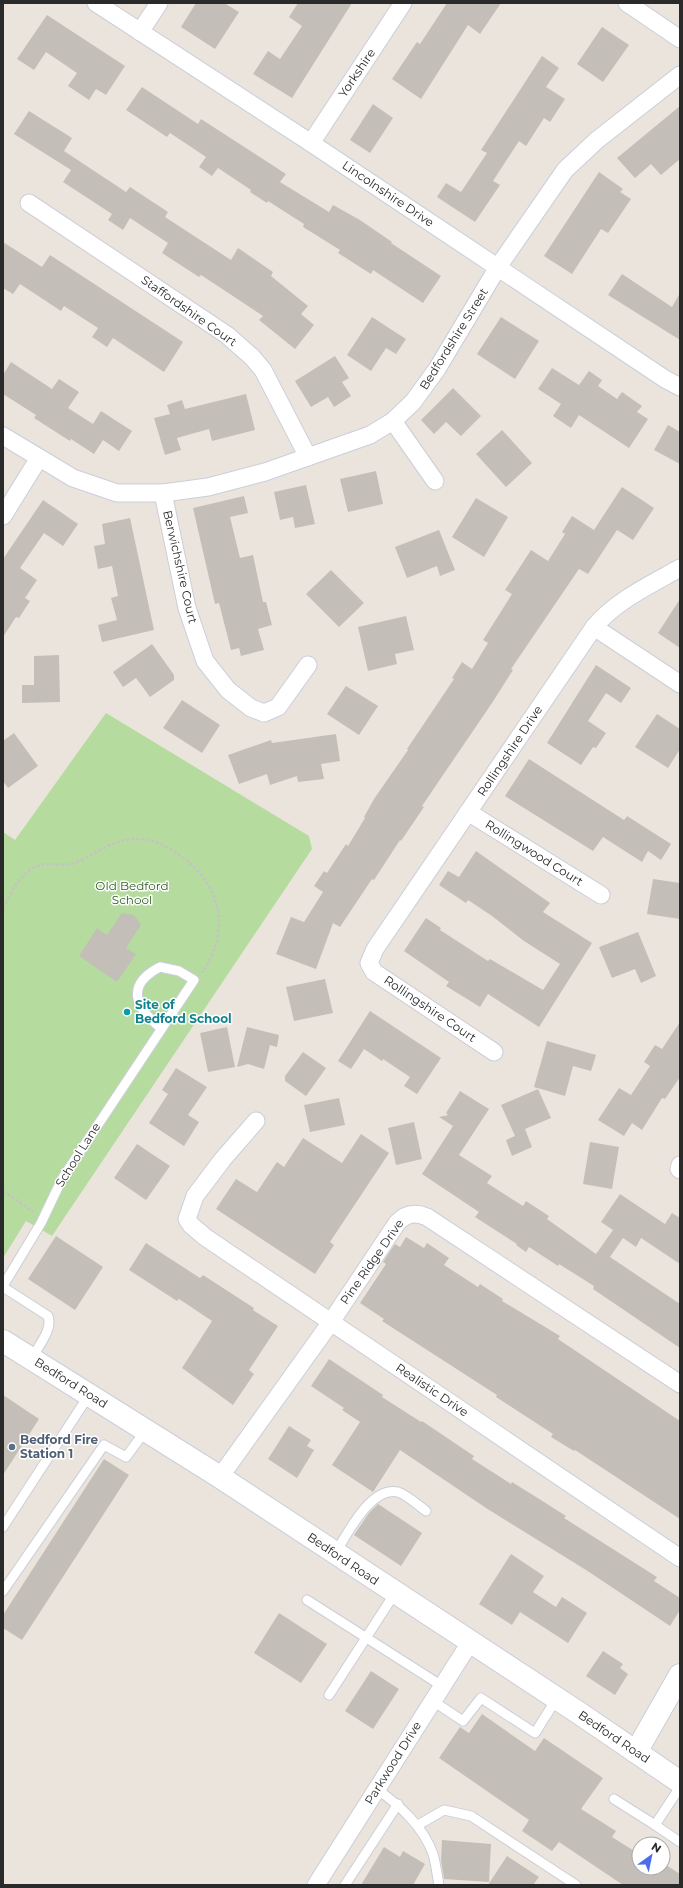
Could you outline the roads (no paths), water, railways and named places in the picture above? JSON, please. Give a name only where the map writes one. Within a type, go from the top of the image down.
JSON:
[{"type":"main road","name":"Bedford Road","points":[[3,1341],[146,1429],[220,1477],[394,1593],[557,1698],[680,1782]]},
{"type":"main road","points":[[636,1752],[680,1675]]},
{"type":"street","name":"Lincolnshire Drive","points":[[96,3],[311,143],[665,379],[680,386]]},
{"type":"street","points":[[140,32],[159,3]]},
{"type":"street","name":"Yorkshire","points":[[311,143],[403,3]]},
{"type":"street","points":[[627,3],[680,39]]},
{"type":"street","name":"Bedfordshire Street","points":[[3,436],[73,478],[118,493],[163,493],[208,487],[265,472],[370,435],[392,421],[413,402],[437,369],[498,267],[565,170],[597,140],[680,75]]},
{"type":"street","name":"Staffordshire Court","points":[[29,203],[227,335],[252,357],[263,370],[308,457]]},
{"type":"street","points":[[392,421],[435,481]]},
{"type":"street","points":[[3,516],[39,458]]},
{"type":"street","name":"Berwichshire Court","points":[[163,493],[187,608],[205,661],[228,690],[251,708],[264,713],[278,707],[308,665]]},
{"type":"street","name":"Rollingshire Drive","points":[[369,963],[375,949],[594,627],[604,615],[630,597],[680,568]]},
{"type":"street","points":[[594,627],[680,684]]},
{"type":"street","name":"Rollingwood Court","points":[[468,812],[600,895]]},
{"type":"street","name":"Rollingshire Court","points":[[369,963],[374,972],[494,1052]]},
{"type":"street","name":"Realistic Drive","points":[[256,1120],[223,1159],[195,1196],[187,1219],[191,1225],[205,1237],[680,1558]]},
{"type":"street","points":[[680,1166],[680,1170]]},
{"type":"street","name":"Pine Ridge Drive","points":[[220,1477],[331,1322],[397,1223],[409,1214],[420,1214],[680,1384]]},
{"type":"street","name":"Parkwood Drive","points":[[316,1885],[471,1642]]},
{"type":"lane","name":"School Lane","points":[[3,1286],[41,1223],[62,1179],[194,980],[179,971],[160,967],[148,975],[141,983],[137,992],[137,1000],[141,1009],[148,1018],[161,1028]]},
{"type":"lane","points":[[3,1286],[48,1316],[50,1322],[49,1328],[32,1358]]},
{"type":"lane","points":[[3,1527],[90,1394]]},
{"type":"lane","points":[[3,1591],[104,1445],[126,1457],[146,1429]]},
{"type":"lane","points":[[335,1553],[367,1504],[388,1491],[399,1492],[426,1511]]},
{"type":"lane","points":[[329,1696],[394,1593]]},
{"type":"lane","points":[[307,1600],[442,1686]]},
{"type":"lane","points":[[433,1701],[463,1721],[481,1698],[535,1733],[557,1698]]},
{"type":"lane","points":[[655,1825],[680,1787]]},
{"type":"lane","points":[[377,1789],[398,1804],[418,1825],[433,1854],[439,1885]]},
{"type":"lane","points":[[614,1799],[680,1842]]},
{"type":"lane","points":[[345,1885],[398,1804]]},
{"type":"lane","points":[[418,1825],[444,1810],[471,1816],[576,1885]]},
{"type":"place","name":"Site of Bedford School","points":[[127,1012]]},
{"type":"place","name":"Bedford Fire Station 1","points":[[12,1447]]},
{"type":"park label","name":"Old Bedford School","points":[[132,893]]}]
